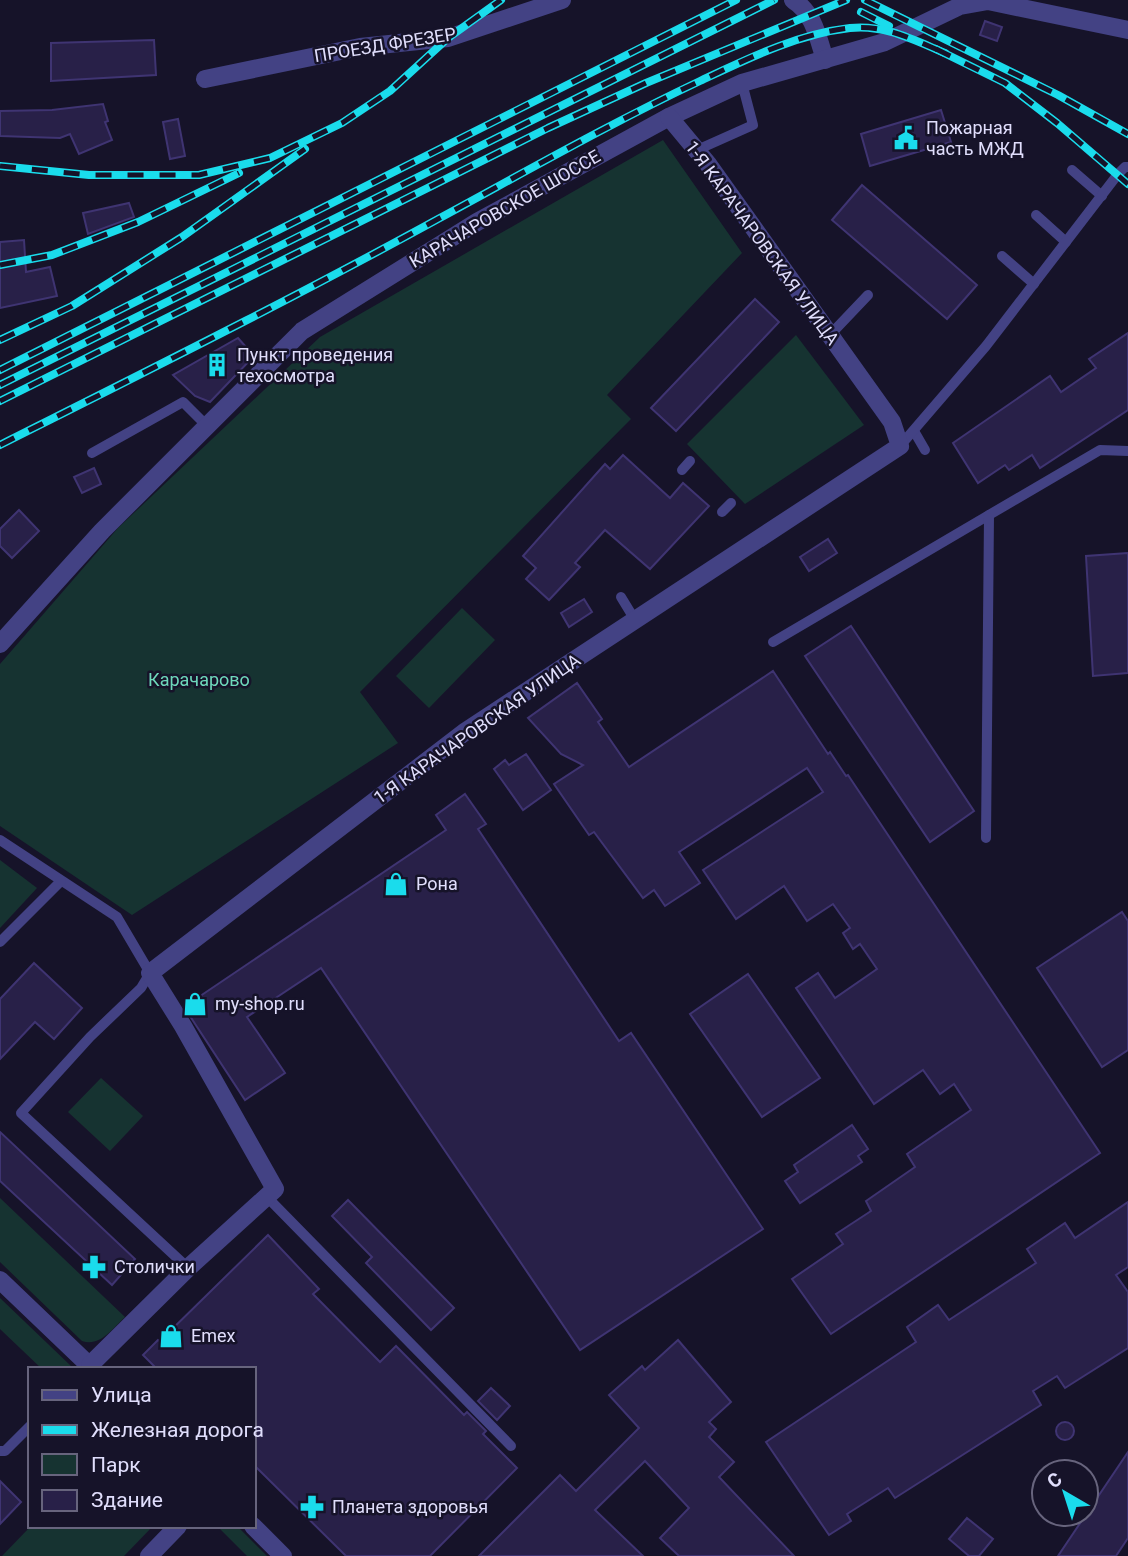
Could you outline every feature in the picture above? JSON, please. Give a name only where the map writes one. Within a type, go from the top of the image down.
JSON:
[{"type":"street","name":"ПРОЕЗД ФРЕЗЕР","points":[[205,79],[360,47],[448,38],[562,0]]},
{"type":"street","points":[[793,0],[800,4],[812,20],[825,60]]},
{"type":"street","name":"КАРАЧАРОВСКОЕ ШОССЕ","points":[[0,643],[102,531],[302,331],[477,222],[669,117],[742,83],[885,42],[960,6],[988,1],[1128,30]]},
{"type":"street","name":"1-Я КАРАЧАРОВСКАЯ УЛИЦА","points":[[150,973],[466,731],[901,446],[892,422],[696,150],[669,117]]},
{"type":"street","points":[[91,1367],[188,1268],[275,1189],[150,973]]},
{"type":"street","points":[[0,1280],[89,1367]]},
{"type":"street","points":[[149,1556],[176,1528]]},
{"type":"street","points":[[255,1528],[283,1556]]},
{"type":"lane","points":[[696,150],[753,125],[742,83]]},
{"type":"lane","points":[[901,446],[986,346],[1125,167],[1128,167]]},
{"type":"lane","points":[[1072,170],[1102,196]]},
{"type":"lane","points":[[1036,215],[1066,242]]},
{"type":"lane","points":[[1002,256],[1034,284]]},
{"type":"lane","points":[[829,336],[868,295]]},
{"type":"lane","points":[[92,453],[183,402],[207,426]]},
{"type":"lane","points":[[914,431],[925,450]]},
{"type":"lane","points":[[773,642],[1100,450],[1128,452]]},
{"type":"lane","points":[[681,470],[690,461]]},
{"type":"lane","points":[[722,512],[731,503]]},
{"type":"lane","points":[[986,838],[989,515]]},
{"type":"lane","points":[[621,597],[635,620]]},
{"type":"lane","points":[[0,840],[117,917],[150,973],[141,988],[90,1037],[21,1113],[188,1268]]},
{"type":"lane","points":[[0,942],[61,881]]},
{"type":"lane","points":[[267,1197],[511,1446]]},
{"type":"lane","points":[[0,1451],[5,1451],[28,1428]]},
{"type":"green space","name":"Карачарово","points":[[663,140],[742,253],[607,395],[631,419],[360,692],[398,743],[132,915],[0,826],[0,664],[118,528],[320,337]]},
{"type":"green space","points":[[796,335],[864,425],[745,504],[687,444]]},
{"type":"green space","points":[[462,608],[495,640],[429,708],[396,676]]},
{"type":"green space","points":[[0,860],[37,888],[0,928]]},
{"type":"green space","points":[[101,1078],[143,1116],[110,1151],[68,1112]]},
{"type":"green space","points":[[0,1198],[125,1317],[105,1336],[94,1341],[82,1341],[0,1262]]},
{"type":"green space","points":[[0,1298],[72,1367],[40,1367],[0,1329]]},
{"type":"green space","points":[[29,1528],[151,1528],[124,1556],[2,1556]]},
{"type":"green space","points":[[219,1528],[239,1528],[267,1556],[247,1556]]},
{"type":"building","points":[[985,21],[1002,27],[997,41],[980,35]]},
{"type":"building","points":[[154,40],[156,75],[51,81],[51,43]]},
{"type":"building","points":[[103,104],[108,121],[105,122],[112,140],[79,154],[70,134],[60,138],[0,136],[0,111],[52,110]]},
{"type":"building","name":"Пожарная часть МЖД","points":[[941,110],[951,142],[870,166],[861,134]]},
{"type":"building","points":[[178,119],[185,156],[170,159],[163,122]]},
{"type":"building","points":[[862,185],[977,285],[947,319],[832,220]]},
{"type":"building","points":[[129,203],[134,217],[88,234],[83,213]]},
{"type":"building","points":[[24,240],[26,272],[50,267],[57,296],[0,308],[0,242]]},
{"type":"building","points":[[755,299],[779,322],[676,431],[651,408]]},
{"type":"building","points":[[1128,333],[1128,410],[1040,468],[1032,455],[1009,470],[1005,465],[978,483],[953,443],[1050,376],[1061,392],[1096,368],[1089,359]]},
{"type":"building","name":"Пункт проведения техосмотра","points":[[238,338],[254,356],[210,402],[195,396],[173,375]]},
{"type":"building","points":[[623,455],[670,498],[683,483],[709,506],[650,569],[605,530],[575,563],[580,567],[549,600],[526,579],[536,568],[523,556],[605,464],[610,469]]},
{"type":"building","points":[[94,468],[101,484],[82,493],[74,477]]},
{"type":"building","points":[[19,510],[39,531],[12,558],[0,546],[0,529]]},
{"type":"building","points":[[828,539],[837,553],[809,571],[800,557]]},
{"type":"building","points":[[1128,553],[1128,673],[1093,676],[1086,556]]},
{"type":"building","points":[[584,599],[592,612],[569,627],[561,613]]},
{"type":"building","points":[[851,626],[974,811],[930,842],[805,656]]},
{"type":"building","points":[[773,671],[828,754],[830,752],[846,776],[848,775],[1100,1153],[831,1334],[792,1279],[843,1244],[836,1234],[871,1211],[866,1201],[915,1167],[907,1154],[971,1110],[954,1084],[940,1094],[923,1070],[874,1104],[796,988],[818,973],[835,998],[877,969],[860,944],[853,949],[843,933],[850,928],[833,904],[807,921],[784,886],[736,919],[703,870],[823,792],[807,768],[679,852],[700,883],[665,906],[654,890],[643,898],[594,832],[589,835],[554,784],[583,765],[561,754],[528,718],[577,683],[602,719],[598,722],[629,767]]},
{"type":"building","points":[[526,754],[551,790],[523,810],[494,769],[505,760],[509,765]]},
{"type":"building","points":[[465,794],[486,824],[478,829],[619,1041],[631,1033],[763,1229],[580,1350],[321,968],[247,1017],[285,1073],[245,1100],[184,1007],[446,830],[436,815]]},
{"type":"building","points":[[1122,912],[1128,921],[1128,1050],[1102,1067],[1037,968]]},
{"type":"building","points":[[34,963],[82,1008],[54,1039],[35,1022],[0,1059],[0,999]]},
{"type":"building","points":[[748,974],[820,1078],[762,1117],[690,1014]]},
{"type":"building","points":[[852,1125],[868,1149],[858,1156],[862,1162],[800,1203],[785,1181],[798,1172],[794,1165]]},
{"type":"building","points":[[0,1132],[135,1259],[112,1285],[0,1181]]},
{"type":"building","points":[[348,1200],[454,1308],[431,1330],[366,1263],[372,1257],[332,1216]]},
{"type":"building","points":[[1128,1202],[1128,1267],[1116,1275],[1128,1292],[1128,1348],[1065,1388],[1057,1376],[1033,1391],[1041,1405],[895,1498],[888,1488],[847,1514],[851,1521],[829,1535],[766,1442],[916,1342],[907,1327],[938,1305],[949,1320],[1036,1263],[1027,1249],[1065,1223],[1075,1238]]},
{"type":"building","points":[[268,1235],[319,1289],[313,1294],[380,1362],[396,1346],[464,1415],[467,1412],[486,1431],[483,1434],[517,1468],[430,1556],[346,1556],[256,1467],[256,1367],[155,1367],[143,1355]]},
{"type":"building","points":[[678,1340],[731,1402],[709,1422],[716,1429],[709,1437],[734,1462],[719,1477],[794,1556],[679,1556],[660,1538],[689,1508],[645,1461],[595,1510],[643,1556],[479,1556],[560,1475],[576,1491],[639,1428],[609,1395],[642,1366],[645,1370]]},
{"type":"building","points":[[491,1388],[510,1406],[497,1420],[478,1401]]},
{"type":"building","points":[[1061,1422],[1069,1422],[1074,1431],[1072,1438],[1061,1440],[1056,1435],[1056,1427]]},
{"type":"building","points":[[1128,1452],[1128,1538],[1116,1556],[1058,1556],[1077,1528],[1100,1528],[1100,1494]]},
{"type":"building","points":[[0,1481],[21,1502],[0,1524]]},
{"type":"building","points":[[967,1518],[993,1539],[979,1556],[969,1556],[949,1539]]},
{"type":"railway","points":[[0,166],[89,175],[199,175],[270,158],[342,123],[390,91],[448,38],[501,0]]},
{"type":"railway","points":[[0,370],[736,0]]},
{"type":"railway","points":[[0,385],[774,0]]},
{"type":"railway","points":[[0,401],[548,128],[646,83],[846,0]]},
{"type":"railway","points":[[865,0],[1058,95],[1128,134]]},
{"type":"railway","points":[[861,12],[889,26]]},
{"type":"railway","points":[[0,445],[220,334],[568,148],[754,56],[811,36],[863,27],[899,34],[945,53]]},
{"type":"railway","points":[[936,49],[1005,83],[1128,184]]},
{"type":"railway","points":[[0,340],[72,306],[182,237],[305,149]]},
{"type":"railway","points":[[0,265],[52,255],[138,222],[239,173]]},
{"type":"place","name":"Пожарная часть МЖД","points":[[906,138]]},
{"type":"place","name":"Пункт проведения техосмотра","points":[[217,365]]},
{"type":"place","name":"Рона","points":[[396,884]]},
{"type":"place","name":"my-shop.ru","points":[[195,1004]]},
{"type":"place","name":"Столички","points":[[94,1267]]},
{"type":"place","name":"Emex","points":[[171,1336]]},
{"type":"place","name":"Планета здоровья","points":[[312,1507]]}]
